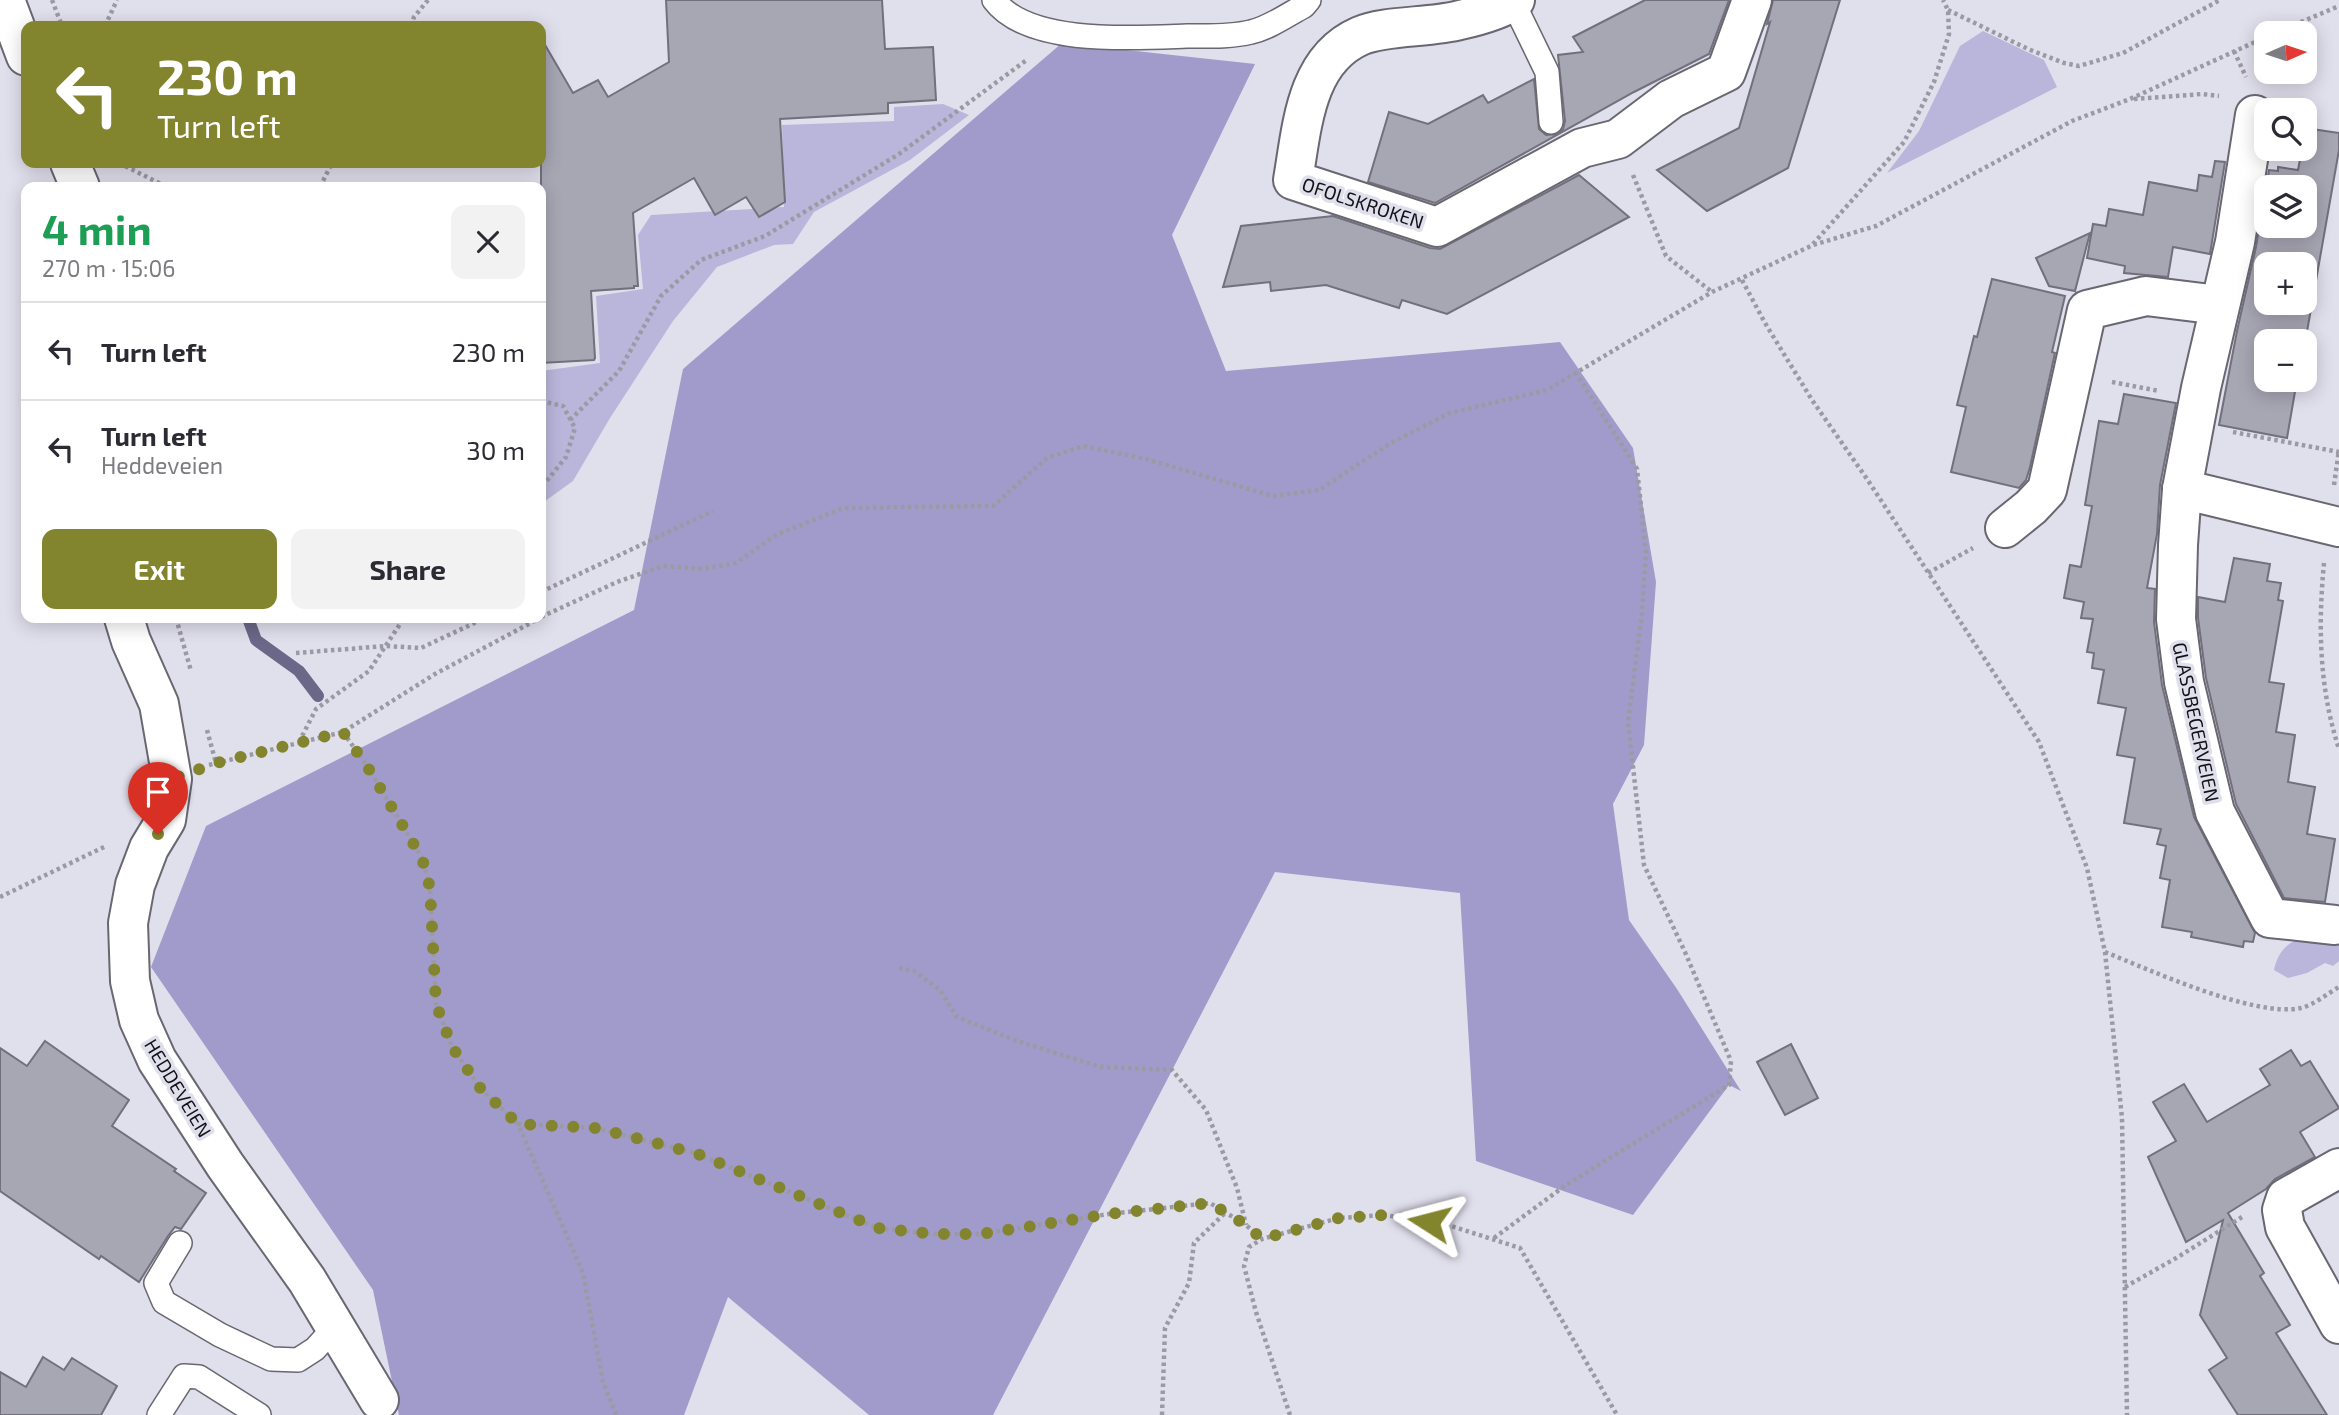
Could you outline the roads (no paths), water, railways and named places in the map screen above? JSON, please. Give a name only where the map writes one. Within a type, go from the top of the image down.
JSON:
[{"type":"street","points":[[5,0],[21,42]]},
{"type":"street","name":"OFOLSKROKEN","points":[[1514,1],[1478,16],[1440,26],[1361,35],[1341,48],[1323,65],[1312,85],[1293,180],[1437,227],[1582,148],[1618,139],[1671,99],[1726,72],[1752,0]]},
{"type":"street","name":"GLASSBEGERVEIEN","points":[[2254,122],[2235,242],[2219,305],[2182,489],[2176,619],[2184,682],[2215,812],[2270,918],[2335,925]]},
{"type":"street","points":[[2005,528],[2047,490],[2087,310],[2146,296],[2219,305]]},
{"type":"street","points":[[2182,489],[2333,525]]},
{"type":"street","name":"HEDDEVEIEN","points":[[126,623],[159,704],[172,779],[166,820],[149,848],[128,923],[130,981],[139,1020],[157,1060],[225,1165],[307,1280],[379,1401]]},
{"type":"street","points":[[2339,1168],[2286,1198],[2281,1210],[2285,1227],[2339,1324]]},
{"type":"lane","points":[[994,0],[1013,19],[1058,33],[1077,36],[1164,37],[1251,32],[1304,6],[1309,0]]},
{"type":"lane","points":[[1514,1],[1547,72],[1551,122]]},
{"type":"lane","points":[[180,1243],[156,1283],[164,1302],[220,1335],[271,1359],[298,1360],[315,1349],[335,1327]]},
{"type":"lane","points":[[159,1415],[184,1376],[189,1376],[200,1377],[260,1415]]},
{"type":"waterway","points":[[250,623],[256,640],[299,671],[318,696]]}]
